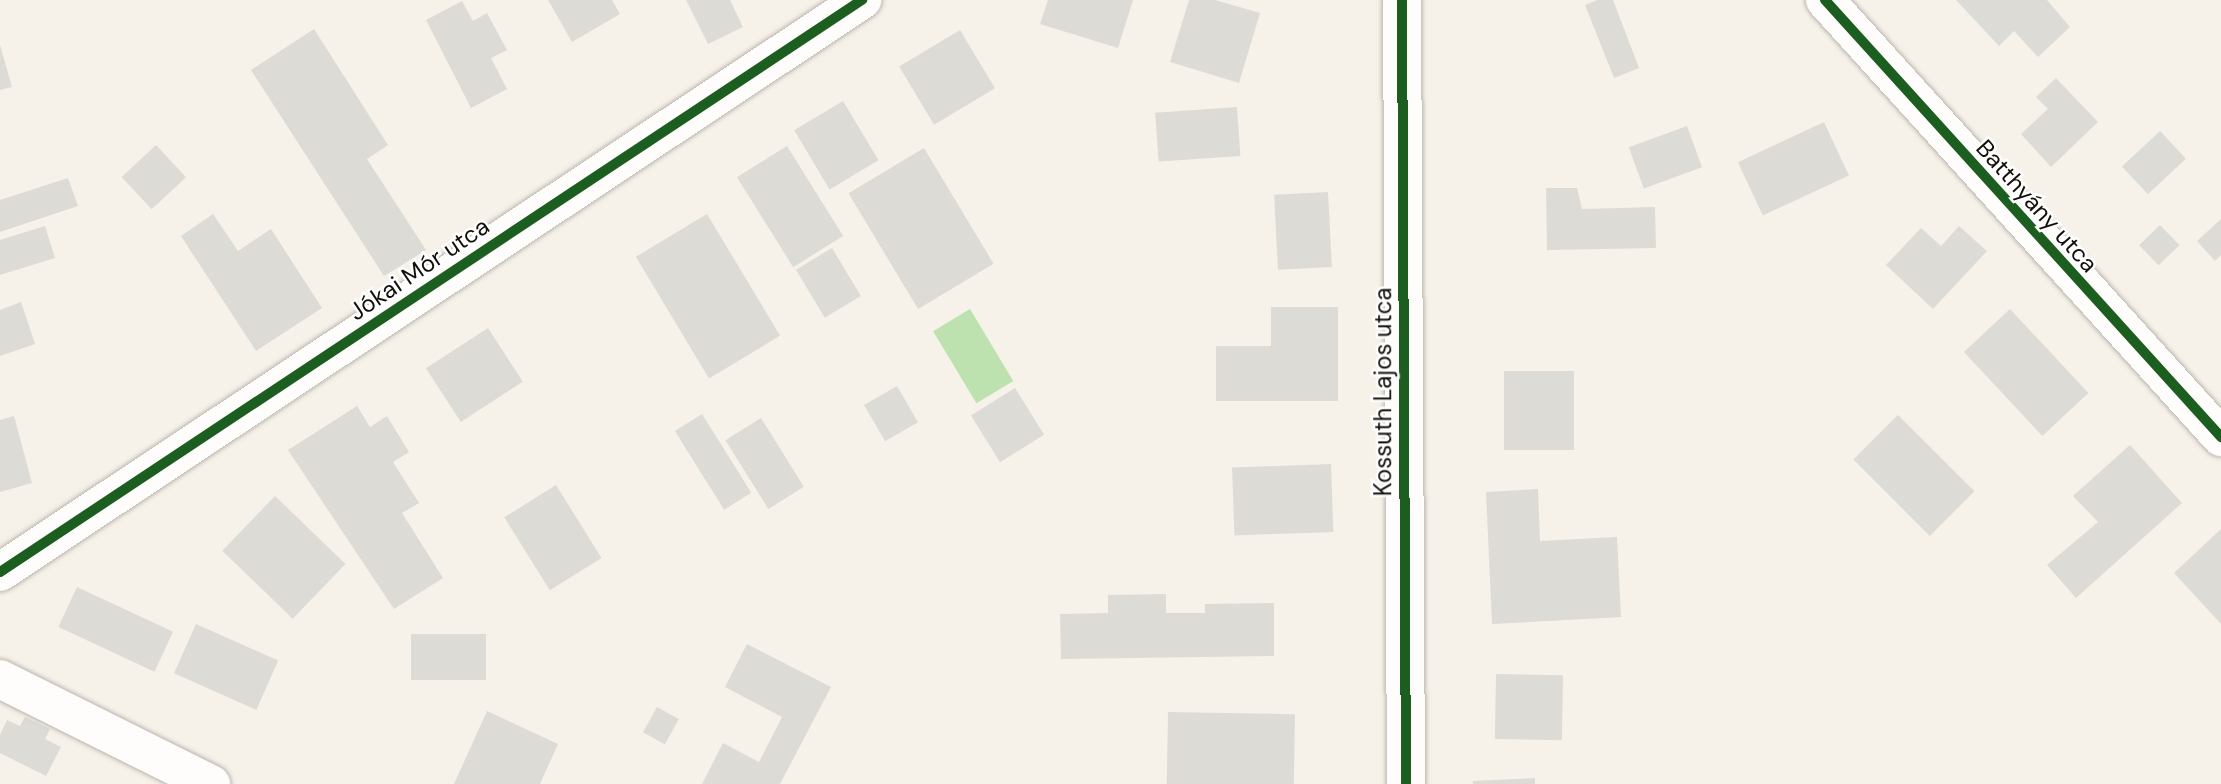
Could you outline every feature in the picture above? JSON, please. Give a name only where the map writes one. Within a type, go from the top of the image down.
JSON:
[{"type":"street","name":"Jókai Mór utca","points":[[0,572],[862,0]]},
{"type":"street","name":"Kossuth Lajos utca","points":[[1402,0],[1406,784]]},
{"type":"street","name":"Batthyány utca","points":[[1825,0],[2221,437]]},
{"type":"street","points":[[0,679],[211,784]]},
{"type":"shaded area","points":[[970,309],[1013,381],[976,403],[933,331]]},
{"type":"building","points":[[548,0],[612,0],[620,14],[572,42]]},
{"type":"building","points":[[686,0],[730,0],[743,27],[708,44]]},
{"type":"building","points":[[1048,0],[1133,0],[1118,48],[1040,24]]},
{"type":"building","points":[[1189,0],[1215,0],[1260,13],[1239,83],[1170,62]]},
{"type":"building","points":[[1597,0],[1613,0],[1639,68],[1614,78],[1585,5]]},
{"type":"building","points":[[1956,0],[2047,0],[2070,27],[2038,57],[2014,31],[1999,46]]},
{"type":"building","points":[[462,1],[473,21],[487,13],[507,50],[491,58],[507,89],[471,108],[426,20]]},
{"type":"building","points":[[314,29],[388,145],[367,159],[426,250],[384,276],[251,70]]},
{"type":"building","points":[[960,30],[995,88],[934,125],[899,67]]},
{"type":"building","points":[[0,45],[12,87],[0,90]]},
{"type":"building","points":[[2056,78],[2098,122],[2051,167],[2021,134],[2048,109],[2036,97]]},
{"type":"building","points":[[843,101],[879,160],[830,190],[794,130]]},
{"type":"building","points":[[1237,107],[1240,156],[1159,162],[1155,113]]},
{"type":"building","points":[[1824,122],[1849,175],[1763,216],[1738,162]]},
{"type":"building","points":[[1687,126],[1702,167],[1644,189],[1629,147]]},
{"type":"building","points":[[2160,131],[2186,159],[2148,194],[2122,166]]},
{"type":"building","points":[[156,145],[186,177],[152,209],[122,177]]},
{"type":"building","points":[[787,146],[843,236],[793,267],[737,177]]},
{"type":"building","points":[[924,148],[994,264],[918,309],[849,193]]},
{"type":"building","points":[[68,178],[78,206],[0,232],[0,200]]},
{"type":"building","points":[[1546,188],[1577,188],[1582,209],[1655,207],[1656,248],[1547,250]]},
{"type":"building","points":[[1328,192],[1332,267],[1278,270],[1274,195]]},
{"type":"building","points":[[213,214],[238,251],[271,229],[322,308],[256,351],[181,236]]},
{"type":"building","points":[[707,214],[780,336],[709,378],[636,257]]},
{"type":"building","points":[[2221,219],[2221,255],[2215,261],[2197,241]]},
{"type":"building","points":[[2160,225],[2179,245],[2159,265],[2139,245]]},
{"type":"building","points":[[45,226],[55,258],[0,275],[0,240]]},
{"type":"building","points":[[1959,226],[1987,251],[1933,309],[1886,265],[1921,228],[1941,246]]},
{"type":"building","points":[[832,248],[861,296],[825,318],[796,270]]},
{"type":"building","points":[[21,302],[35,344],[0,356],[0,310]]},
{"type":"building","points":[[1271,307],[1338,307],[1338,401],[1216,401],[1216,346],[1271,346]]},
{"type":"building","points":[[2010,309],[2088,393],[2042,436],[1964,352]]},
{"type":"building","points":[[488,328],[523,382],[461,422],[426,368]]},
{"type":"building","points":[[1504,371],[1574,371],[1574,450],[1504,450]]},
{"type":"building","points":[[897,386],[918,422],[885,441],[864,405]]},
{"type":"building","points":[[1015,388],[1044,435],[1000,462],[971,416]]},
{"type":"building","points":[[357,406],[370,427],[387,416],[409,452],[393,462],[419,503],[402,513],[443,578],[394,609],[288,450]]},
{"type":"building","points":[[702,414],[751,493],[724,510],[675,431]]},
{"type":"building","points":[[1898,415],[1974,491],[1930,536],[1853,460]]},
{"type":"building","points":[[14,416],[32,483],[0,492],[0,420]]},
{"type":"building","points":[[761,418],[804,487],[768,509],[725,440]]},
{"type":"building","points":[[2130,445],[2182,503],[2076,598],[2047,565],[2098,522],[2073,496]]},
{"type":"building","points":[[1331,464],[1333,532],[1234,535],[1232,467]]},
{"type":"building","points":[[556,485],[602,558],[550,590],[504,517]]},
{"type":"building","points":[[1538,489],[1540,541],[1617,537],[1621,617],[1492,624],[1486,492]]},
{"type":"building","points":[[275,496],[345,564],[293,619],[222,551]]},
{"type":"building","points":[[2221,529],[2221,624],[2174,573]]},
{"type":"building","points":[[77,587],[173,632],[154,672],[58,627]]},
{"type":"building","points":[[1166,594],[1166,613],[1205,613],[1205,604],[1274,603],[1274,656],[1061,659],[1060,614],[1108,613],[1108,595]]},
{"type":"building","points":[[196,624],[278,661],[256,710],[174,673]]},
{"type":"building","points":[[411,634],[486,634],[486,680],[411,680]]},
{"type":"building","points":[[747,644],[831,687],[780,784],[702,784],[723,743],[759,762],[782,717],[725,687]]},
{"type":"building","points":[[1496,674],[1563,675],[1562,740],[1495,739]]},
{"type":"building","points":[[657,707],[679,719],[665,744],[643,732]]},
{"type":"building","points":[[487,711],[558,744],[540,784],[454,784]]},
{"type":"building","points":[[1168,712],[1295,714],[1294,784],[1167,784]]},
{"type":"building","points":[[25,717],[50,729],[45,739],[61,747],[46,776],[0,753],[0,735],[7,720],[20,726]]},
{"type":"building","points":[[1535,778],[1535,784],[1473,784],[1473,781]]},
{"type":"cycle path","points":[[0,572],[862,0]]},
{"type":"cycle path","points":[[1402,0],[1406,784]]},
{"type":"cycle path","points":[[1825,0],[2221,437]]}]
